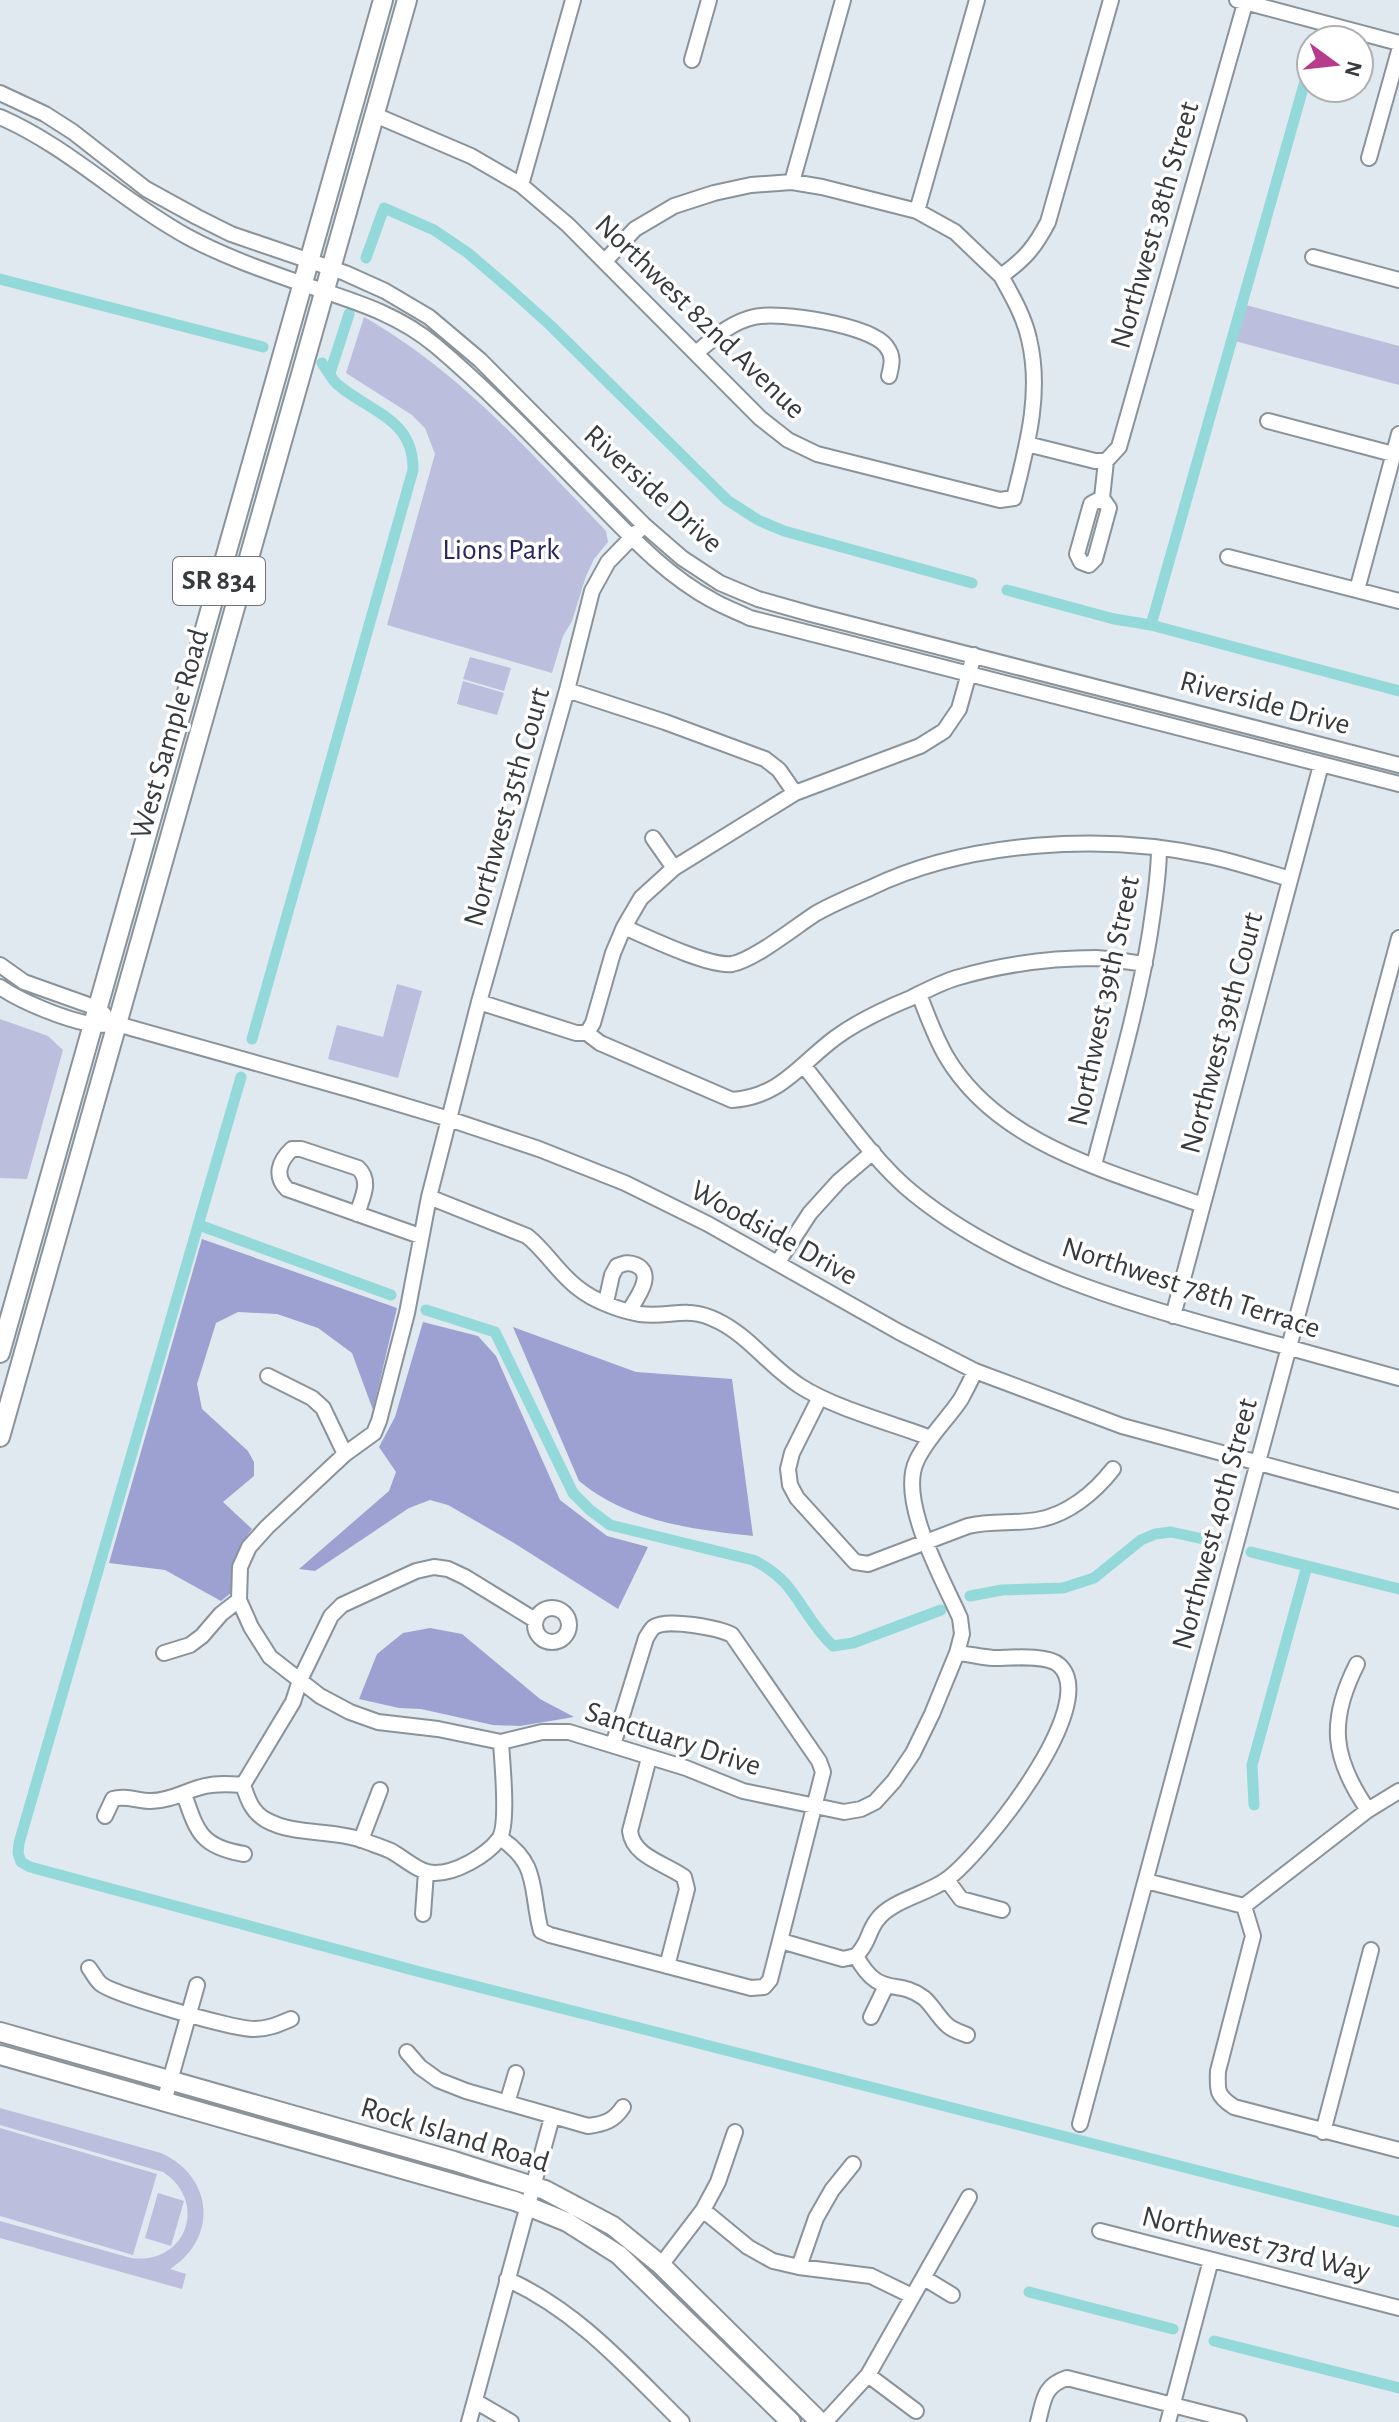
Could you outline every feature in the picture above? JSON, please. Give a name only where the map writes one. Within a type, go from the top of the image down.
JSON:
[{"type":"main road","name":"West Sample Road","points":[[0,1353],[383,0]]},
{"type":"main road","name":"West Sample Road","points":[[0,1437],[407,0]]},
{"type":"main road","points":[[236,520],[241,538],[229,585],[237,603]]},
{"type":"main road","points":[[209,698],[206,678],[224,608],[217,589]]},
{"type":"main road","points":[[45,1196],[51,1209],[40,1251],[47,1271]]},
{"type":"main road","name":"Rock Island Road","points":[[0,2032],[534,2185],[576,2204],[613,2226],[661,2265],[823,2422]]},
{"type":"main road","name":"Rock Island Road","points":[[0,2055],[529,2206],[567,2222],[619,2255],[791,2422]]},
{"type":"main road","points":[[241,2124],[247,2102]]},
{"type":"street","points":[[521,185],[573,0]]},
{"type":"street","points":[[692,60],[709,0]]},
{"type":"street","points":[[792,182],[843,0]]},
{"type":"street","points":[[917,211],[977,0]]},
{"type":"street","points":[[1001,276],[1023,261],[1048,222],[1111,0]]},
{"type":"street","points":[[1243,1],[1399,43]]},
{"type":"street","name":"Northwest 38th Street","points":[[1102,498],[1106,461],[1119,447],[1243,1]]},
{"type":"street","points":[[1369,158],[1399,51]]},
{"type":"street","name":"Riverside Drive","points":[[0,93],[45,114],[146,189],[197,217],[231,234],[330,268],[385,291],[429,317],[502,381],[644,525],[682,558],[708,575],[758,599],[1399,765]]},
{"type":"street","name":"Northwest 82nd Avenue","points":[[375,115],[471,156],[521,185],[568,225],[760,418],[788,440],[817,454],[1000,500],[1014,498],[1027,444]]},
{"type":"street","name":"Riverside Drive","points":[[0,117],[47,141],[147,213],[191,239],[304,284],[375,308],[411,327],[436,346],[632,538],[671,572],[712,600],[750,618],[1399,784]]},
{"type":"street","points":[[605,261],[635,229],[674,206],[751,185],[792,182],[917,211],[955,232],[1001,276],[1020,313],[1029,338],[1034,367],[1034,403],[1027,444],[1106,461]]},
{"type":"street","points":[[1313,257],[1399,280]]},
{"type":"street","points":[[696,353],[728,326],[752,317],[775,314],[801,317],[879,339],[888,348],[893,360],[889,376]]},
{"type":"street","points":[[1268,421],[1393,454]]},
{"type":"street","points":[[1357,590],[1399,434]]},
{"type":"street","name":"Northwest 35th Court","points":[[449,1119],[592,591],[608,562],[644,525]]},
{"type":"street","points":[[1228,557],[1399,601]]},
{"type":"street","points":[[587,1033],[593,1023],[613,953],[641,898],[674,868],[795,793],[920,746],[944,731],[959,709],[974,655]]},
{"type":"street","points":[[567,690],[765,759],[779,770],[795,793]]},
{"type":"street","name":"Northwest 39th Court","points":[[1173,1316],[1321,765]]},
{"type":"street","points":[[653,838],[674,868]]},
{"type":"street","points":[[624,927],[713,962],[732,964],[747,958],[818,912],[877,884],[922,868],[983,853],[1047,844],[1100,843],[1159,848],[1208,856],[1290,879]]},
{"type":"street","name":"Northwest 39th Street","points":[[1094,1165],[1145,964],[1159,876],[1159,848]]},
{"type":"street","name":"Northwest 40th Street","points":[[1080,2124],[1399,938]]},
{"type":"street","points":[[479,1002],[576,1033],[587,1033],[600,1043],[732,1100],[750,1099],[768,1092],[835,1038],[878,1011],[953,979],[1007,966],[1097,958],[1145,964]]},
{"type":"street","points":[[0,965],[24,982],[95,1016]]},
{"type":"street","points":[[0,987],[16,999],[95,1016]]},
{"type":"street","points":[[919,994],[946,1057],[984,1103],[1013,1126],[1055,1149],[1202,1205]]},
{"type":"street","name":"Woodside Drive","points":[[95,1016],[449,1119],[539,1149],[625,1183],[708,1224],[899,1332],[975,1371],[1117,1425],[1399,1501]]},
{"type":"street","name":"Northwest 78th Terrace","points":[[804,1066],[873,1152],[912,1193],[956,1225],[1006,1253],[1067,1279],[1173,1316],[1399,1378]]},
{"type":"street","points":[[164,1653],[190,1645],[239,1600],[240,1567],[249,1547],[345,1454],[374,1433],[407,1313],[420,1236],[449,1119]]},
{"type":"street","points":[[357,1214],[366,1184],[364,1174],[358,1168],[301,1149],[292,1149],[284,1156],[279,1181],[287,1189],[357,1214],[420,1236]]},
{"type":"street","points":[[778,1262],[810,1213],[839,1181],[873,1152]]},
{"type":"street","points":[[429,1197],[527,1236],[578,1288],[606,1302],[629,1311],[659,1315],[683,1311],[719,1321],[737,1332],[798,1385],[820,1397],[931,1438]]},
{"type":"street","points":[[606,1302],[617,1266],[626,1262],[633,1264],[642,1268],[645,1277],[629,1311]]},
{"type":"street","name":"Sanctuary Drive","points":[[239,1600],[270,1657],[320,1696],[378,1722],[438,1729],[501,1742],[542,1732],[569,1732],[686,1768],[743,1791],[844,1812],[861,1809],[875,1802],[913,1753],[957,1653],[962,1634],[960,1618],[918,1525],[912,1481],[916,1462],[960,1399],[975,1371]]},
{"type":"street","points":[[268,1376],[312,1398],[323,1408],[345,1454]]},
{"type":"street","points":[[820,1397],[792,1453],[788,1469],[790,1485],[797,1498],[855,1562],[868,1564],[985,1522],[1038,1520],[1057,1514],[1097,1489],[1113,1469]]},
{"type":"street","points":[[501,1742],[504,1822],[500,1838],[480,1856],[460,1867],[439,1873],[426,1872],[389,1850],[361,1840],[281,1826],[263,1818],[250,1806],[243,1785],[293,1702],[300,1680],[331,1616],[342,1605],[416,1571],[434,1567],[448,1569],[535,1620]]},
{"type":"street","points":[[500,1838],[516,1848],[525,1861],[541,1931],[751,1988],[764,1987],[770,1980],[781,1941],[815,1806],[823,1772],[819,1761],[732,1635],[721,1629],[664,1623],[652,1628],[646,1638],[613,1745]]},
{"type":"street","points":[[781,1941],[843,1959],[856,1956],[866,1946],[877,1920],[890,1908],[947,1880],[970,1859],[997,1828],[1057,1735],[1069,1691],[1067,1677],[1060,1665],[1048,1660],[990,1658],[957,1653]]},
{"type":"street","points":[[1357,1664],[1341,1701],[1337,1735],[1344,1769],[1368,1810]]},
{"type":"street","points":[[649,1758],[630,1831],[632,1842],[639,1851],[684,1877],[687,1889],[667,1966]]},
{"type":"street","points":[[105,1816],[113,1799],[120,1797],[164,1800],[205,1786],[223,1783],[243,1785]]},
{"type":"street","points":[[361,1840],[380,1790]]},
{"type":"street","points":[[1244,1906],[1368,1810],[1399,1791]]},
{"type":"street","points":[[184,1794],[195,1826],[208,1841],[223,1850],[244,1854]]},
{"type":"street","points":[[423,1914],[426,1872]]},
{"type":"street","points":[[947,1880],[961,1899],[1002,1910]]},
{"type":"street","points":[[1146,1881],[1244,1906]]},
{"type":"street","points":[[1244,1906],[1253,1936],[1218,2071],[1217,2088],[1222,2100],[1234,2107],[1399,2150]]},
{"type":"street","points":[[1323,2132],[1371,1950]]},
{"type":"street","points":[[856,1956],[873,1980],[925,1999],[947,2026],[967,2035]]},
{"type":"street","points":[[89,1968],[101,1984],[110,1988],[189,2014],[252,2030],[269,2028],[291,2019]]},
{"type":"street","points":[[164,2102],[197,1985]]},
{"type":"street","points":[[871,2017],[886,1986]]},
{"type":"street","points":[[407,2052],[420,2067],[438,2080],[552,2117],[588,2126],[604,2124],[617,2117],[623,2107]]},
{"type":"street","points":[[507,2103],[516,2073]]},
{"type":"street","points":[[469,2422],[552,2117]]},
{"type":"street","points":[[661,2265],[703,2210],[718,2182],[735,2132]]},
{"type":"street","points":[[799,2267],[816,2218],[832,2190],[853,2164]]},
{"type":"street","points":[[823,2422],[868,2375],[969,2197]]},
{"type":"street","points":[[703,2210],[748,2247],[773,2261],[871,2276],[912,2296]]},
{"type":"street","name":"Northwest 73rd Way","points":[[1100,2231],[1399,2308]]},
{"type":"street","points":[[1168,2422],[1211,2260]]},
{"type":"street","points":[[924,2278],[952,2295]]},
{"type":"street","points":[[507,2279],[537,2293],[585,2326],[682,2422]]},
{"type":"street","points":[[868,2375],[916,2411]]},
{"type":"street","points":[[1038,2422],[1048,2389],[1067,2378],[1239,2422]]},
{"type":"street","points":[[475,2401],[511,2422]]},
{"type":"green space","points":[[1246,305],[1399,346],[1399,385],[1235,341]]},
{"type":"green space","name":"Lions Park","points":[[364,317],[398,338],[462,388],[522,443],[606,531],[608,542],[594,559],[586,576],[552,673],[387,625],[435,454],[425,428],[412,415],[346,373]]},
{"type":"green space","points":[[470,657],[511,668],[504,691],[463,679]]},
{"type":"green space","points":[[463,681],[504,693],[497,715],[457,704]]},
{"type":"green space","points":[[397,984],[422,991],[398,1078],[328,1059],[337,1025],[383,1037]]},
{"type":"green space","points":[[0,1019],[48,1036],[63,1050],[27,1179],[0,1178]]},
{"type":"green space","points":[[0,2108],[161,2153],[179,2164],[192,2177],[200,2192],[203,2208],[202,2225],[196,2241],[186,2256],[170,2269],[186,2274],[182,2289],[0,2238],[0,2221],[131,2258],[150,2258],[166,2252],[177,2242],[185,2229],[188,2214],[185,2199],[177,2185],[163,2172],[0,2125]]},
{"type":"green space","points":[[0,2128],[157,2174],[133,2255],[0,2216]]},
{"type":"green space","points":[[158,2193],[184,2201],[171,2246],[145,2238]]},
{"type":"shaded area","points":[[202,1239],[397,1308],[373,1410],[352,1353],[318,1328],[277,1314],[238,1312],[216,1323],[197,1384],[202,1409],[248,1451],[254,1462],[254,1476],[223,1502],[252,1529],[236,1560],[231,1593],[221,1601],[165,1570],[109,1563]]},
{"type":"shaded area","points":[[423,1322],[478,1336],[496,1356],[560,1500],[607,1536],[648,1547],[618,1609],[514,1543],[448,1505],[430,1500],[409,1508],[315,1571],[299,1569],[389,1491],[396,1472],[379,1447],[395,1417]]},
{"type":"shaded area","points":[[513,1327],[636,1372],[732,1379],[753,1536],[684,1526],[640,1515],[599,1495],[579,1481]]},
{"type":"shaded area","points":[[430,1628],[462,1634],[540,1699],[574,1717],[520,1726],[493,1725],[359,1699],[377,1654],[403,1633]]},
{"type":"waterway","points":[[1151,625],[1299,104]]},
{"type":"waterway","points":[[366,258],[384,208],[434,230],[468,253],[550,325],[727,500],[758,520],[784,531],[972,583]]},
{"type":"waterway","points":[[0,279],[263,347]]},
{"type":"waterway","points":[[330,373],[349,314]]},
{"type":"waterway","points":[[252,1039],[413,470],[411,453],[398,427],[337,384],[322,363]]},
{"type":"waterway","points":[[1007,590],[1399,691]]},
{"type":"waterway","points":[[241,1077],[19,1843],[21,1862],[30,1867],[424,1973],[1399,2222]]},
{"type":"waterway","points":[[199,1225],[391,1295]]},
{"type":"waterway","points":[[426,1310],[495,1332],[573,1493],[610,1525],[753,1560],[768,1568],[789,1588],[833,1646],[853,1643],[941,1610]]},
{"type":"waterway","points":[[970,1596],[1002,1590],[1063,1588],[1094,1578],[1141,1540],[1155,1534],[1171,1532],[1217,1542]]},
{"type":"waterway","points":[[1251,1552],[1399,1589]]},
{"type":"waterway","points":[[1254,1805],[1252,1765],[1307,1566]]},
{"type":"waterway","points":[[1029,2292],[1173,2329]]},
{"type":"waterway","points":[[1214,2341],[1399,2388]]}]
